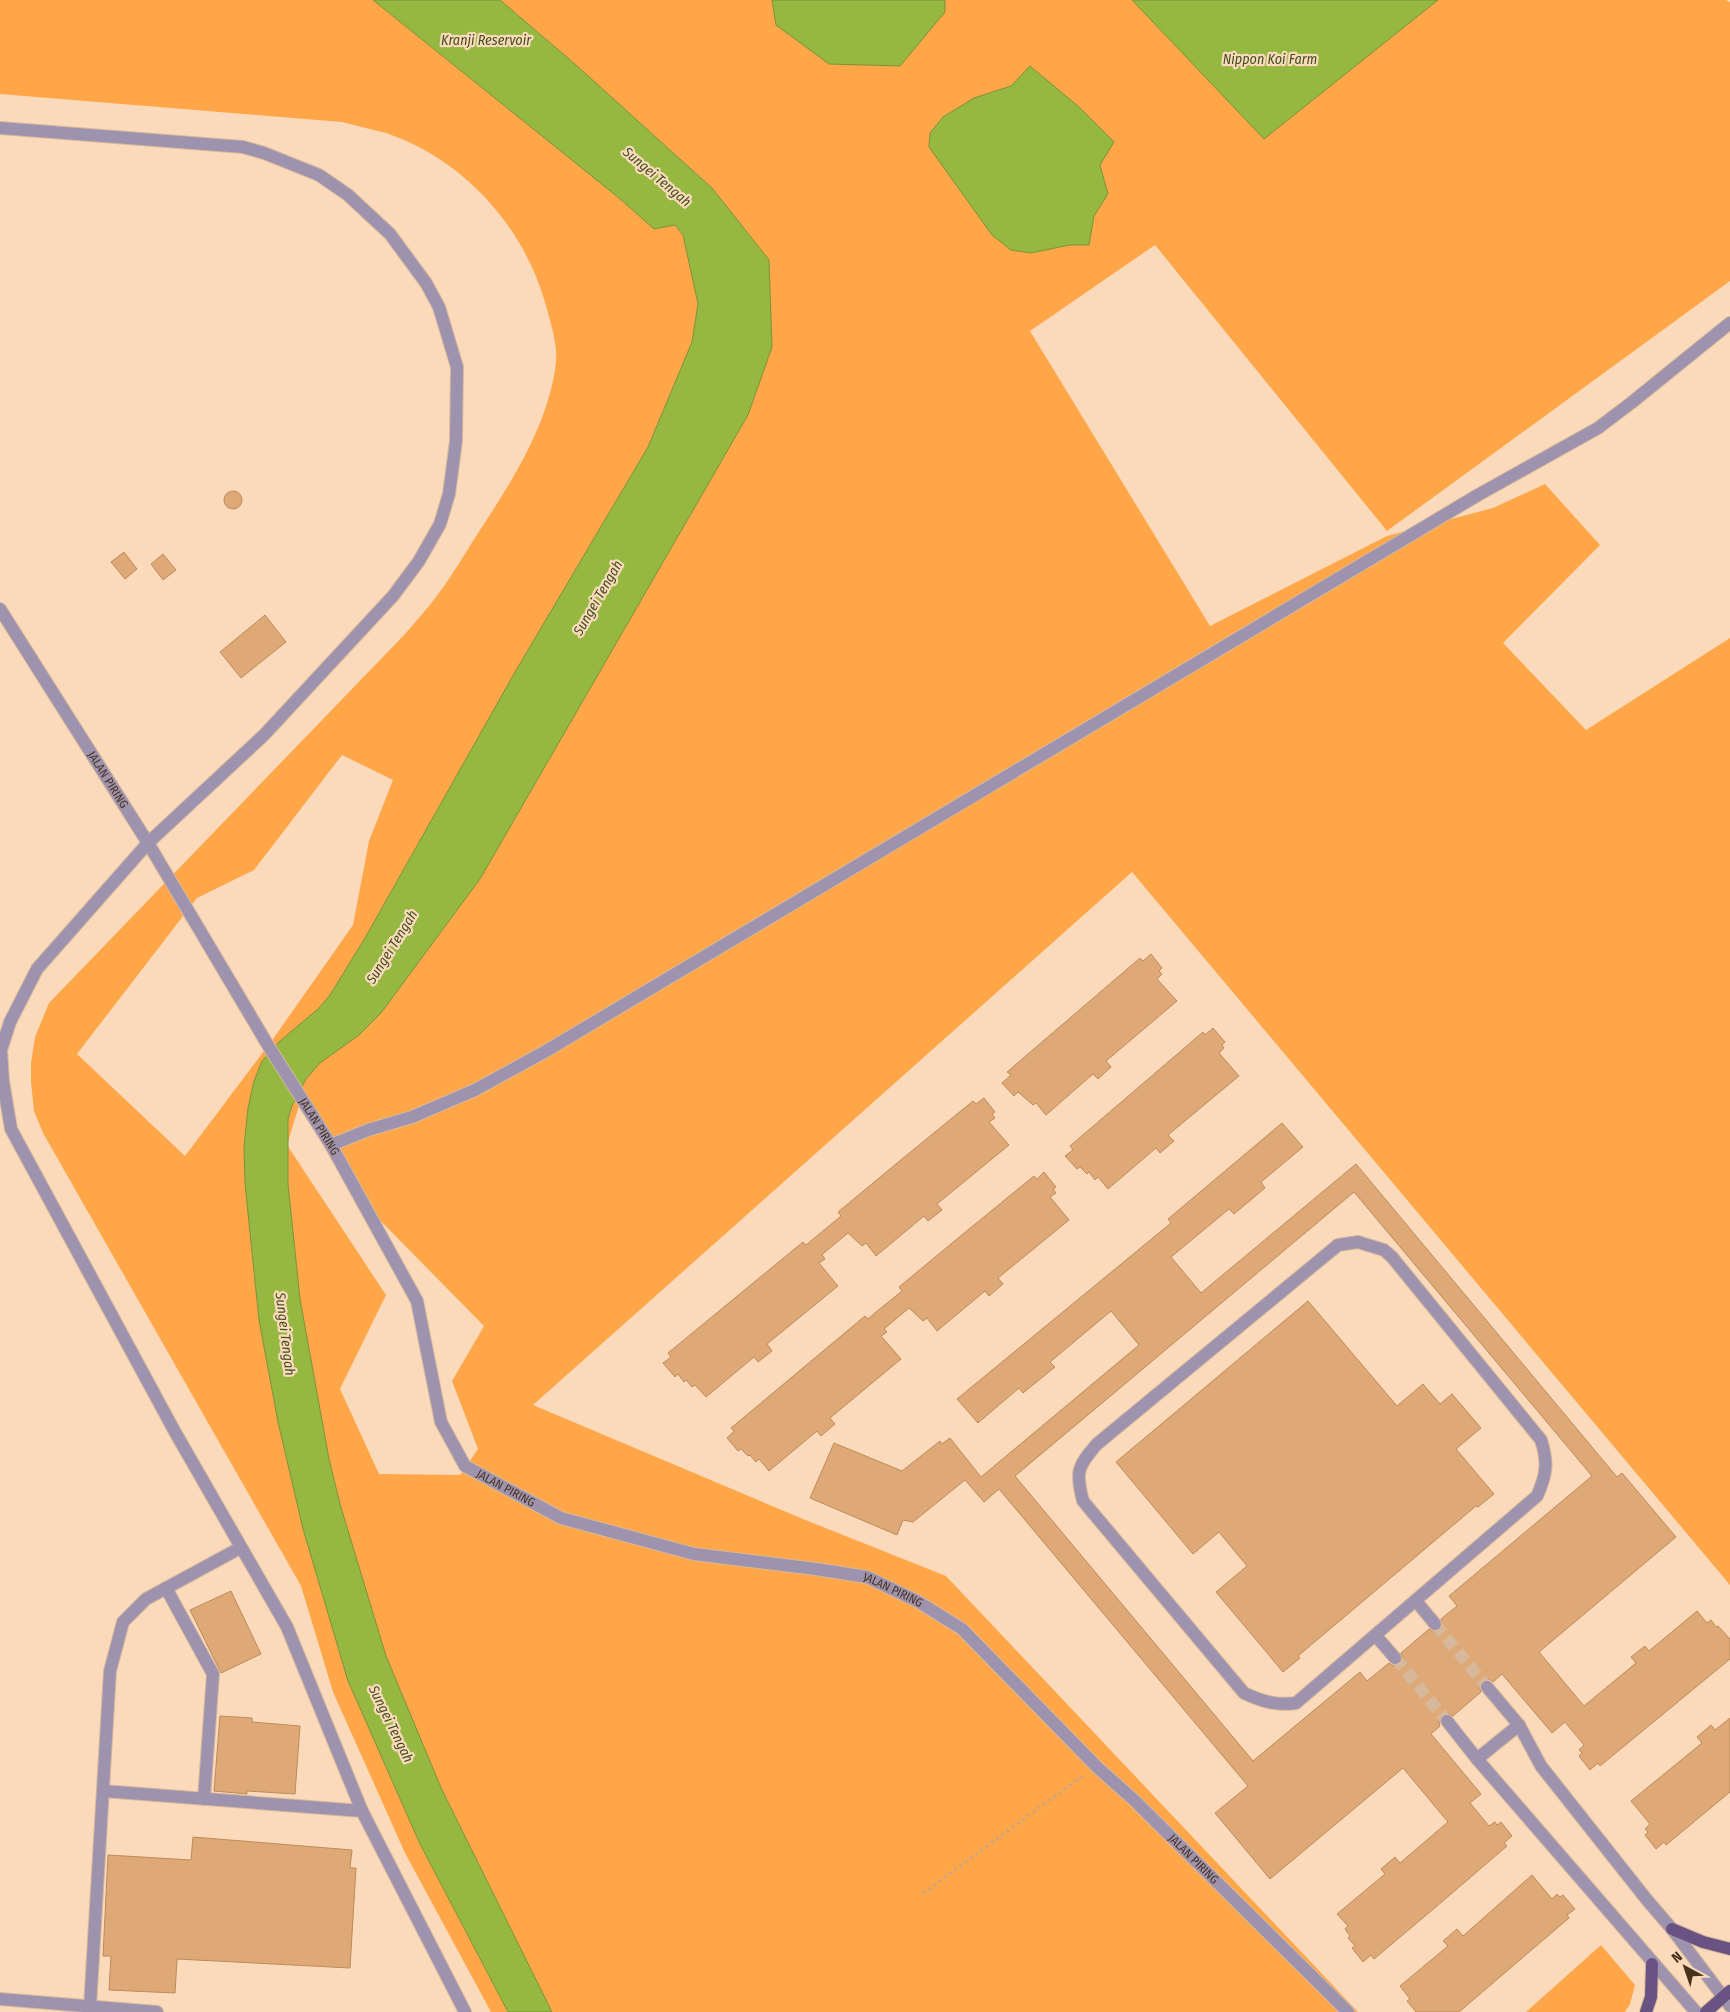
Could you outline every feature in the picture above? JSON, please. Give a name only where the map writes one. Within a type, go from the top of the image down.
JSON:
[{"type":"main road","points":[[1672,1929],[1703,1942],[1730,1949]]},
{"type":"main road","points":[[1646,2012],[1651,1997],[1652,1964]]},
{"type":"main road","points":[[1706,2012],[1727,1998]]},
{"type":"lane","points":[[0,128],[242,147],[264,153],[319,175],[348,195],[390,234],[426,283],[438,307],[456,367],[456,441],[449,494],[440,524],[419,561],[392,596],[264,735],[148,842],[37,969],[10,1022],[1,1050],[3,1081],[12,1129],[240,1548],[287,1627],[362,1811],[465,2012]]},
{"type":"lane","points":[[331,1146],[368,1130],[412,1117],[475,1090],[546,1051],[1478,496],[1598,428],[1632,403],[1730,323]]},
{"type":"lane","name":"JALAN PIRING","points":[[0,609],[148,842],[269,1047],[331,1146],[417,1301],[441,1422],[465,1466],[561,1518],[694,1554],[816,1569],[867,1578],[916,1601],[962,1629],[1098,1768],[1134,1800],[1348,2012]]},
{"type":"lane","points":[[1358,1242],[1384,1250],[1392,1257],[1541,1440],[1546,1457],[1545,1480],[1538,1496],[1376,1636],[1296,1703],[1264,1702],[1244,1693],[1083,1501],[1078,1481],[1081,1462],[1097,1444],[1338,1245],[1358,1242]]},
{"type":"lane","points":[[90,2007],[110,1671],[123,1622],[146,1599],[240,1548]]},
{"type":"lane","points":[[166,1588],[213,1674],[204,1799]]},
{"type":"lane","points":[[1416,1601],[1435,1624]]},
{"type":"lane","points":[[1376,1636],[1395,1658]]},
{"type":"lane","points":[[1487,1687],[1519,1725],[1541,1766],[1727,1998]]},
{"type":"lane","points":[[1447,1721],[1477,1759],[1652,1964],[1696,2012]]},
{"type":"lane","points":[[1477,1759],[1519,1725]]},
{"type":"lane","points":[[103,1791],[362,1811]]},
{"type":"lane","points":[[0,1999],[157,2012]]},
{"type":"path","points":[[923,1893],[1080,1777],[1098,1768]]},
{"type":"shaded area","points":[[0,0],[373,0],[619,198],[654,229],[675,225],[683,235],[698,304],[692,342],[648,447],[515,672],[365,938],[330,995],[319,1008],[280,1041],[262,1061],[254,1081],[248,1108],[244,1147],[245,1184],[259,1320],[278,1422],[303,1529],[348,1681],[420,1844],[508,2012],[491,2012],[405,1853],[333,1692],[301,1586],[43,1133],[34,1111],[31,1063],[35,1037],[49,1003],[405,634],[431,604],[505,491],[538,429],[552,385],[556,362],[556,347],[551,322],[534,271],[504,220],[485,197],[463,177],[440,159],[414,144],[386,133],[342,122],[0,94]],"holes":[[[342,755],[393,780],[369,841],[353,925],[273,1039],[185,1156],[77,1054],[197,898],[254,870]]]},
{"type":"shaded area","points":[[500,0],[1132,0],[1264,138],[1438,0],[1726,0],[1730,2],[1730,281],[1387,531],[1155,245],[1030,331],[1210,626],[1387,536],[1493,508],[1545,484],[1600,545],[1503,643],[1586,730],[1730,638],[1730,1585],[1132,872],[533,1405],[803,1519],[946,1576],[1358,2012],[552,2012],[442,1790],[386,1656],[340,1504],[329,1459],[300,1299],[288,1184],[288,1147],[386,1295],[340,1389],[379,1474],[460,1475],[478,1449],[452,1381],[484,1326],[362,1202],[301,1099],[288,1142],[288,1119],[292,1106],[306,1079],[320,1063],[340,1049],[381,1013],[480,879],[748,415],[772,347],[769,260],[712,188],[576,65]],"holes":[[[1011,86],[1100,165],[1108,194],[1094,216],[1089,245],[1070,245],[1031,253],[930,133],[948,115],[967,103]]]},
{"type":"shaded area","points":[[1601,1945],[1635,1985],[1630,2004],[1625,2012],[1526,2012]]},
{"type":"water","name":"Kranji Reservoir","points":[[373,0],[500,0],[576,65],[712,188],[769,260],[772,347],[748,415],[480,879],[381,1013],[359,1035],[320,1063],[306,1079],[292,1106],[288,1119],[288,1184],[300,1299],[329,1459],[340,1504],[386,1656],[442,1790],[552,2012],[508,2012],[420,1844],[348,1681],[303,1529],[278,1422],[259,1320],[245,1184],[244,1147],[248,1108],[254,1081],[262,1061],[280,1041],[319,1008],[330,995],[365,938],[515,672],[648,447],[692,342],[698,304],[683,235],[675,225],[654,229],[619,198]]},
{"type":"water","points":[[772,0],[945,0],[945,12],[900,66],[829,64],[776,25]]},
{"type":"water","name":"Nippon Koi Farm","points":[[1132,0],[1438,0],[1264,139]]},
{"type":"water","points":[[1030,66],[1079,107],[1114,142],[1100,165],[1108,194],[1094,216],[1089,245],[1070,245],[1031,253],[1011,250],[992,235],[929,147],[930,133],[943,117],[974,98],[1011,86]]},
{"type":"building","points":[[229,491],[237,491],[242,496],[240,507],[229,509],[224,504],[224,496]]},
{"type":"building","points":[[124,552],[137,569],[125,579],[111,562]]},
{"type":"building","points":[[163,554],[176,570],[163,580],[151,564]]},
{"type":"building","points":[[265,615],[286,642],[241,678],[220,652]]},
{"type":"building","points":[[1151,954],[1162,968],[1159,971],[1162,974],[1157,979],[1177,1001],[1106,1061],[1111,1067],[1098,1079],[1093,1074],[1046,1115],[1036,1103],[1033,1105],[1018,1092],[1014,1096],[1002,1083],[1011,1075],[1007,1072],[1140,958],[1143,961]]},
{"type":"building","points":[[1213,1028],[1225,1042],[1222,1045],[1224,1048],[1219,1053],[1239,1076],[1168,1135],[1174,1141],[1160,1153],[1156,1148],[1108,1189],[1098,1177],[1095,1180],[1089,1172],[1087,1174],[1080,1167],[1077,1169],[1065,1156],[1073,1150],[1070,1146],[1203,1032],[1205,1035]]},
{"type":"building","points":[[984,1098],[995,1112],[992,1114],[995,1118],[989,1122],[1009,1145],[937,1204],[942,1210],[928,1221],[924,1216],[876,1256],[866,1243],[862,1246],[848,1233],[822,1255],[825,1259],[819,1263],[838,1286],[767,1344],[772,1351],[758,1362],[754,1357],[706,1397],[695,1385],[692,1387],[686,1380],[684,1382],[678,1374],[675,1377],[663,1363],[671,1357],[668,1353],[803,1242],[806,1245],[841,1216],[838,1212],[973,1101],[976,1104]]},
{"type":"building","points":[[1282,1123],[1303,1147],[1261,1182],[1265,1188],[1234,1214],[1229,1209],[1171,1257],[1201,1293],[1356,1164],[1617,1477],[1622,1473],[1676,1537],[1539,1652],[1584,1706],[1636,1663],[1631,1657],[1645,1646],[1649,1651],[1697,1611],[1707,1623],[1711,1620],[1730,1639],[1730,1659],[1600,1766],[1598,1763],[1590,1770],[1579,1756],[1582,1753],[1579,1750],[1584,1745],[1565,1722],[1552,1733],[1502,1674],[1493,1682],[1489,1679],[1482,1681],[1479,1685],[1481,1692],[1453,1716],[1446,1713],[1442,1715],[1439,1722],[1440,1726],[1431,1734],[1481,1794],[1470,1803],[1489,1826],[1495,1822],[1497,1825],[1501,1822],[1512,1836],[1504,1843],[1507,1846],[1437,1906],[1374,1959],[1371,1955],[1363,1962],[1352,1948],[1355,1946],[1348,1938],[1350,1936],[1345,1929],[1348,1926],[1337,1914],[1385,1874],[1381,1869],[1395,1857],[1400,1863],[1448,1822],[1403,1768],[1270,1879],[1215,1813],[1248,1786],[999,1489],[984,1502],[965,1480],[913,1522],[903,1520],[897,1535],[810,1498],[834,1443],[902,1471],[940,1441],[942,1444],[950,1438],[981,1477],[1139,1345],[1111,1311],[1050,1362],[1055,1367],[1023,1393],[1019,1388],[978,1423],[957,1399],[1171,1223],[1168,1219]],"holes":[[[1354,1192],[1592,1476],[1449,1596],[1457,1606],[1441,1619],[1442,1627],[1436,1632],[1429,1629],[1401,1653],[1403,1660],[1400,1664],[1393,1666],[1389,1663],[1367,1681],[1360,1672],[1253,1761],[1015,1476]]]},
{"type":"building","points":[[1044,1172],[1056,1187],[1053,1189],[1056,1193],[1050,1197],[1069,1220],[998,1278],[1003,1284],[989,1296],[985,1291],[937,1331],[927,1318],[923,1321],[909,1308],[884,1329],[887,1332],[881,1336],[901,1359],[830,1418],[835,1424],[821,1436],[817,1431],[769,1471],[759,1459],[756,1462],[741,1449],[738,1451],[727,1438],[734,1431],[731,1428],[865,1316],[868,1319],[902,1291],[899,1287],[963,1234],[1034,1176],[1037,1179]]},
{"type":"building","points":[[1308,1301],[1397,1406],[1423,1384],[1440,1404],[1452,1394],[1481,1428],[1456,1449],[1494,1494],[1478,1507],[1476,1506],[1298,1656],[1300,1658],[1283,1672],[1216,1592],[1247,1566],[1219,1532],[1193,1554],[1116,1462]]},
{"type":"building","points":[[231,1591],[261,1654],[221,1673],[190,1610]]},
{"type":"building","points":[[220,1716],[252,1718],[252,1722],[300,1726],[295,1794],[247,1791],[247,1794],[214,1791]]},
{"type":"building","points":[[1730,1718],[1730,1792],[1666,1845],[1664,1842],[1656,1849],[1645,1835],[1648,1832],[1645,1829],[1650,1824],[1631,1801],[1702,1743],[1697,1737],[1711,1725],[1715,1730]]},
{"type":"building","points":[[193,1837],[352,1850],[350,1868],[356,1868],[350,1968],[177,1959],[175,1993],[109,1990],[111,1956],[103,1956],[108,1855],[191,1860]]},
{"type":"building","points":[[1532,1875],[1552,1899],[1557,1894],[1560,1897],[1563,1895],[1575,1909],[1567,1915],[1569,1918],[1459,2012],[1416,2012],[1407,2001],[1410,1999],[1400,1986],[1448,1946],[1443,1941],[1457,1929],[1463,1936]]},
{"type":"tunnel","points":[[1435,1624],[1487,1687]]},
{"type":"tunnel","points":[[1395,1658],[1447,1721]]},
{"type":"water label","name":"Sungei Tengah","points":[[657,177]]},
{"type":"water label","name":"Sungei Tengah","points":[[598,598]]},
{"type":"water label","name":"Sungei Tengah","points":[[392,947]]},
{"type":"water label","name":"Sungei Tengah","points":[[285,1334]]},
{"type":"water label","name":"Sungei Tengah","points":[[391,1724]]}]
